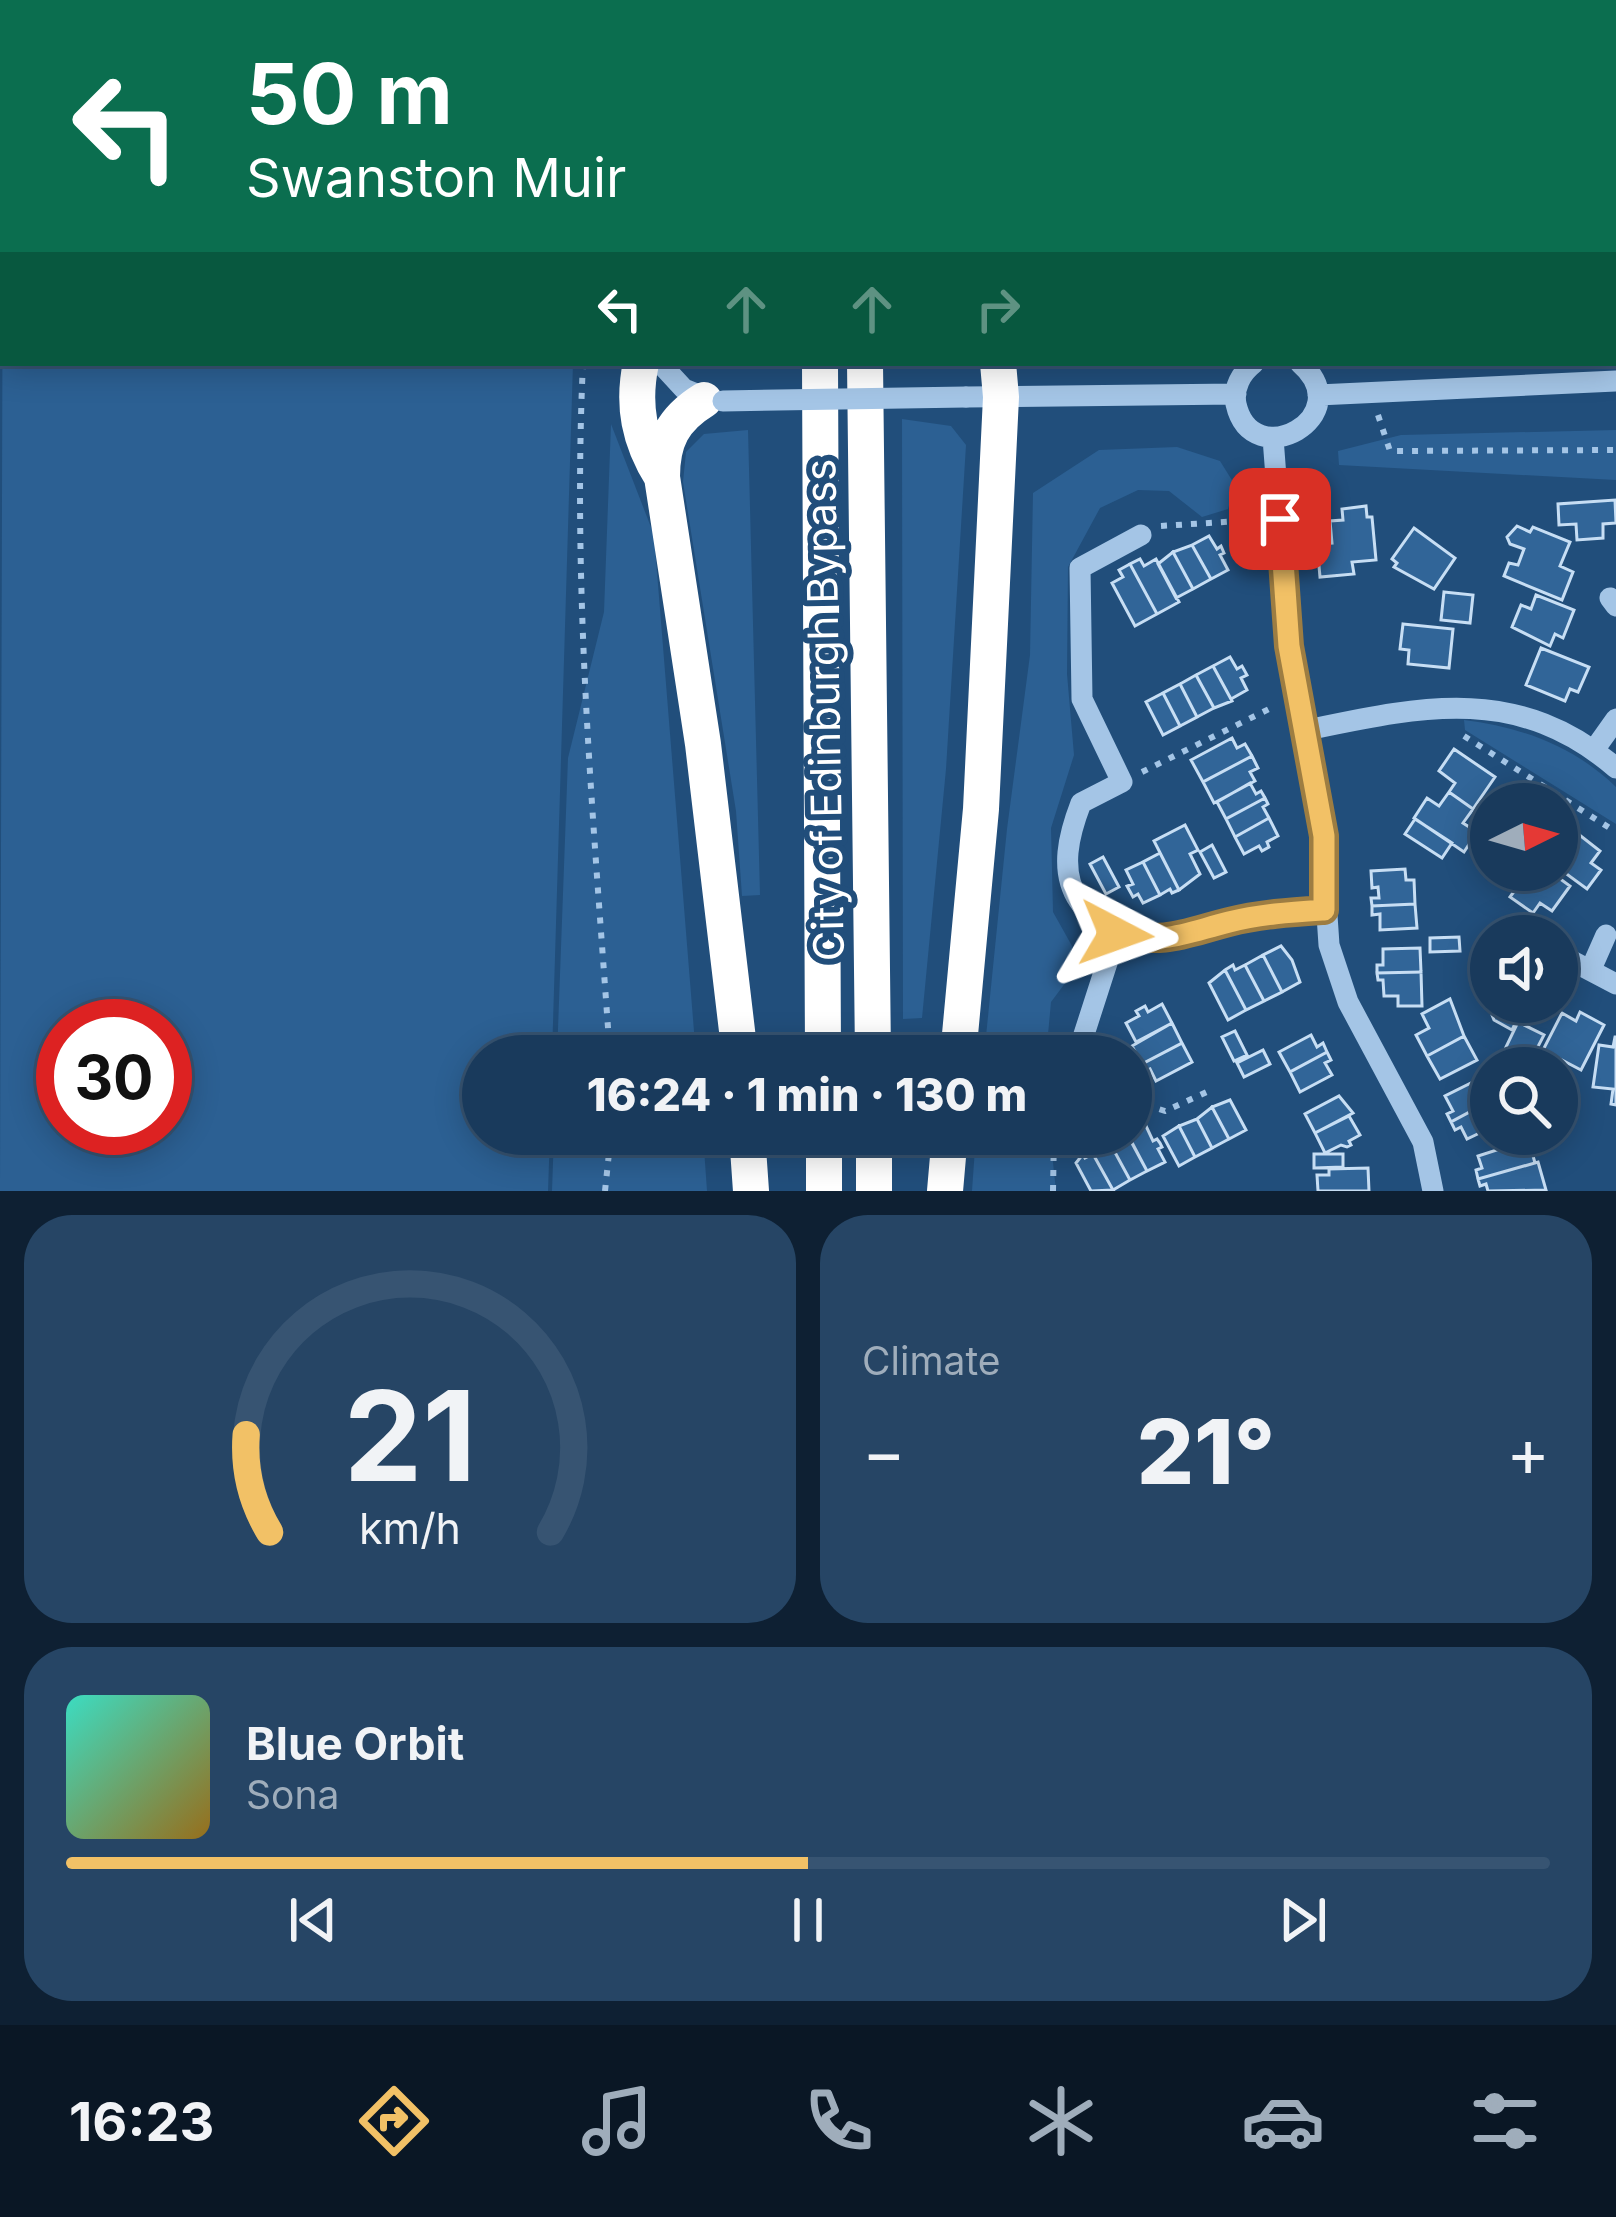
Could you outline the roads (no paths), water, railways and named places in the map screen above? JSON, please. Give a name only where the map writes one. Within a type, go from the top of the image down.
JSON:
[{"type":"highway","points":[[641,366],[637,417],[646,452],[662,477]]},
{"type":"highway","name":"City of Edinburgh Bypass","points":[[820,366],[823,1035]]},
{"type":"highway","name":"City of Edinburgh Bypass","points":[[865,366],[873,1035]]},
{"type":"highway","points":[[960,1035],[981,809],[988,386]]},
{"type":"highway","points":[[713,400],[684,412],[671,429],[662,454],[662,477],[703,744],[738,1035]]},
{"type":"highway","points":[[748,1155],[751,1191]]},
{"type":"highway","points":[[824,1155],[824,1191]]},
{"type":"highway","points":[[874,1155],[874,1191]]},
{"type":"highway","points":[[945,1191],[948,1155]]},
{"type":"street","points":[[662,366],[671,379],[713,400],[988,386],[1235,394]]},
{"type":"street","points":[[1251,366],[1239,380],[1237,406],[1250,428],[1273,438],[1300,431],[1317,409],[1315,381],[1302,366]]},
{"type":"street","points":[[1318,394],[1616,381]]},
{"type":"street","points":[[1273,438],[1289,646],[1324,836],[1329,945],[1348,1002],[1423,1142],[1433,1191]]},
{"type":"street","points":[[1142,535],[1080,568],[1082,699],[1122,782],[1081,803],[1070,831],[1071,888],[1096,921],[1116,934],[1143,939],[1179,938],[1229,922],[1324,910]]},
{"type":"street","points":[[1307,730],[1405,710],[1453,706],[1497,710],[1540,722],[1594,750],[1616,768]]},
{"type":"street","points":[[1594,750],[1616,718]]},
{"type":"street","points":[[1084,1035],[1116,934]]},
{"type":"street","points":[[1591,969],[1606,935]]},
{"type":"street","points":[[1578,963],[1616,984]]}]
